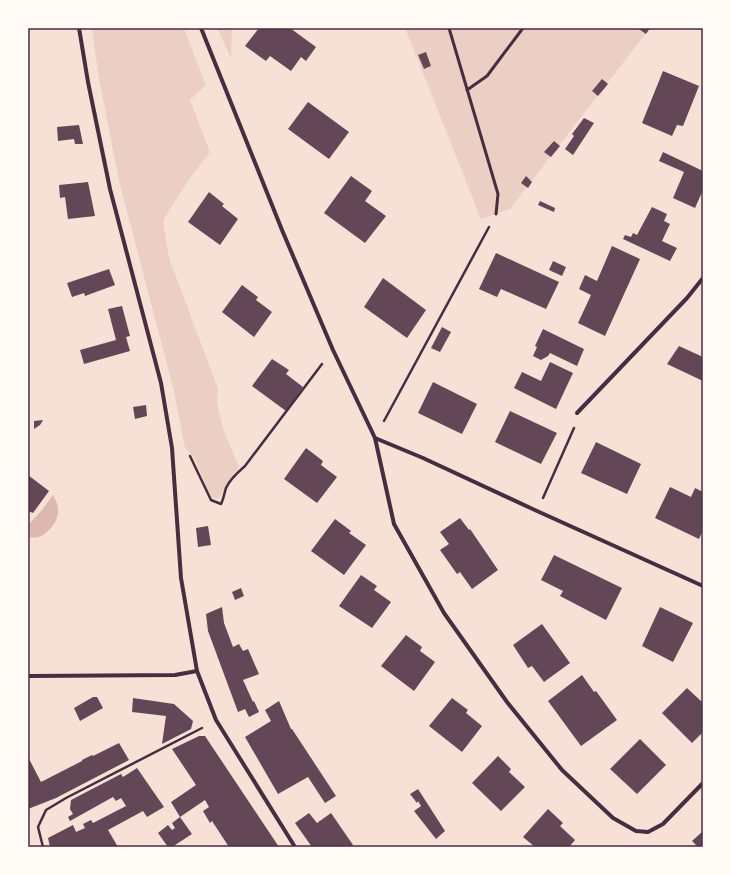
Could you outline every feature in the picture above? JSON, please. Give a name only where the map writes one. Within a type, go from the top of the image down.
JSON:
[{"type":"street","points":[[80,28],[88,82],[110,189],[161,383],[172,448],[181,578],[197,671],[216,720],[295,847]]},
{"type":"street","points":[[201,28],[282,230],[333,350],[375,438],[394,524],[440,606],[507,702],[562,770],[613,818],[636,831],[648,832],[663,824],[703,783]]},
{"type":"street","points":[[577,413],[687,298],[703,278]]},
{"type":"street","points":[[375,438],[423,458],[703,586]]},
{"type":"street","points":[[28,676],[175,675],[197,671]]},
{"type":"lane","points":[[449,28],[498,194],[496,214]]},
{"type":"lane","points":[[467,90],[487,76],[523,28]]},
{"type":"path","points":[[375,438],[496,214]]},
{"type":"path","points":[[172,448],[188,453],[211,500],[220,504],[224,498],[226,488],[234,477],[246,466],[333,350]]},
{"type":"path","points":[[537,511],[574,428],[577,413]]},
{"type":"path","points":[[43,847],[38,827],[46,810],[66,798],[216,720]]},
{"type":"shaded area","points":[[92,28],[184,28],[206,85],[190,100],[210,152],[190,178],[163,220],[169,258],[218,389],[217,403],[224,432],[239,466],[220,497],[217,499],[211,497],[194,457],[185,448],[174,391],[119,181],[98,73]]},
{"type":"shaded area","points":[[217,28],[232,28],[231,58]]},
{"type":"shaded area","points":[[405,28],[650,28],[510,209],[481,219]]},
{"type":"shaded area","points":[[53,495],[58,508],[55,523],[48,532],[43,535],[33,538],[28,536],[28,525]]},
{"type":"building","points":[[259,28],[290,28],[316,47],[306,61],[301,57],[291,71],[270,56],[266,61],[245,46]]},
{"type":"building","points":[[650,28],[646,34],[639,29]]},
{"type":"building","points":[[426,52],[431,66],[424,69],[418,55]]},
{"type":"building","points":[[663,71],[699,86],[683,126],[677,125],[672,136],[642,123]]},
{"type":"building","points":[[602,79],[608,84],[598,96],[592,91]]},
{"type":"building","points":[[308,102],[349,132],[329,159],[288,129]]},
{"type":"building","points":[[584,118],[594,123],[573,155],[565,149],[574,136],[572,134]]},
{"type":"building","points":[[79,125],[83,144],[75,144],[74,139],[58,141],[57,127]]},
{"type":"building","points":[[554,141],[560,146],[551,157],[544,152]]},
{"type":"building","points":[[663,152],[703,171],[703,190],[695,208],[673,198],[684,172],[659,161]]},
{"type":"building","points":[[351,176],[372,191],[365,201],[386,216],[365,243],[324,213]]},
{"type":"building","points":[[526,176],[532,182],[528,188],[521,183]]},
{"type":"building","points":[[88,182],[95,216],[68,219],[65,197],[60,198],[59,185]]},
{"type":"building","points":[[209,192],[224,204],[222,206],[238,219],[220,245],[188,222]]},
{"type":"building","points":[[540,201],[555,208],[554,212],[538,205]]},
{"type":"building","points":[[652,207],[667,214],[664,221],[670,224],[662,241],[677,248],[670,261],[623,239],[625,235],[631,237],[633,233],[637,235]]},
{"type":"building","points":[[612,246],[640,259],[605,336],[578,323],[591,295],[579,289],[585,275],[597,281]]},
{"type":"building","points":[[496,253],[559,282],[546,309],[501,289],[497,297],[479,289]]},
{"type":"building","points":[[553,261],[566,267],[562,276],[549,270]]},
{"type":"building","points":[[109,269],[115,285],[85,296],[84,293],[72,297],[67,283]]},
{"type":"building","points":[[383,278],[426,310],[407,338],[364,307]]},
{"type":"building","points":[[242,285],[258,297],[256,300],[272,312],[254,337],[222,312]]},
{"type":"building","points":[[122,306],[130,336],[126,337],[130,351],[84,364],[80,350],[116,340],[108,309]]},
{"type":"building","points":[[442,327],[451,332],[440,352],[431,348]]},
{"type":"building","points":[[543,329],[584,349],[577,366],[550,353],[541,360],[533,356],[537,347],[535,346]]},
{"type":"building","points":[[679,346],[703,357],[703,381],[667,364]]},
{"type":"building","points":[[272,359],[289,370],[286,374],[303,387],[286,411],[252,386]]},
{"type":"building","points":[[550,362],[573,373],[556,409],[514,388],[522,372],[541,381]]},
{"type":"building","points":[[433,382],[477,404],[462,434],[418,413]]},
{"type":"building","points":[[146,405],[147,416],[135,419],[133,407]]},
{"type":"building","points":[[510,411],[557,433],[541,464],[495,442]]},
{"type":"building","points":[[43,420],[40,425],[34,429],[34,421]]},
{"type":"building","points":[[596,442],[641,464],[627,494],[581,473]]},
{"type":"building","points":[[306,448],[323,461],[321,465],[337,477],[317,503],[284,479]]},
{"type":"building","points":[[28,475],[49,491],[33,513],[28,511]]},
{"type":"building","points":[[670,487],[691,497],[695,488],[703,492],[703,530],[699,539],[655,518]]},
{"type":"building","points":[[460,518],[469,530],[470,529],[498,570],[472,589],[460,572],[457,574],[440,550],[449,544],[440,532]]},
{"type":"building","points":[[335,519],[351,531],[349,533],[366,545],[344,575],[311,551]]},
{"type":"building","points":[[208,526],[211,545],[198,547],[196,528]]},
{"type":"building","points":[[554,555],[622,588],[606,620],[560,596],[563,591],[541,580]]},
{"type":"building","points":[[361,575],[377,586],[374,590],[391,602],[372,628],[339,606]]},
{"type":"building","points":[[241,588],[244,596],[235,600],[232,592]]},
{"type":"building","points":[[222,607],[224,623],[233,647],[239,644],[243,651],[248,649],[259,674],[243,680],[259,712],[249,717],[245,709],[238,712],[208,631],[206,614]]},
{"type":"building","points":[[660,607],[693,623],[673,662],[642,646]]},
{"type":"building","points":[[542,624],[570,663],[544,682],[532,666],[528,668],[513,645]]},
{"type":"building","points":[[406,635],[422,647],[420,651],[435,662],[414,691],[381,666]]},
{"type":"building","points":[[582,675],[594,692],[596,691],[617,720],[581,746],[548,701]]},
{"type":"building","points":[[687,688],[703,703],[703,732],[692,743],[662,713]]},
{"type":"building","points":[[93,697],[97,697],[103,708],[80,721],[74,708]]},
{"type":"building","points":[[133,698],[174,704],[193,721],[191,729],[162,744],[166,716],[132,712]]},
{"type":"building","points":[[452,698],[468,710],[466,713],[482,726],[462,752],[429,726]]},
{"type":"building","points":[[279,701],[291,729],[336,796],[325,803],[308,777],[278,794],[245,737],[271,721],[265,710]]},
{"type":"building","points":[[199,736],[205,736],[279,847],[229,847],[212,821],[210,823],[203,811],[209,807],[205,800],[180,817],[171,802],[196,785],[172,749]]},
{"type":"building","points":[[640,739],[666,765],[637,794],[610,769]]},
{"type":"building","points":[[119,743],[129,760],[56,798],[28,809],[28,757],[41,782],[92,755],[93,756]]},
{"type":"building","points":[[498,756],[511,769],[509,772],[525,787],[501,811],[472,783]]},
{"type":"building","points":[[137,768],[164,807],[147,817],[143,811],[108,830],[118,847],[50,847],[48,838],[73,825],[76,832],[85,828],[83,824],[91,820],[93,823],[126,806],[121,798],[116,801],[113,797],[70,821],[68,817],[73,814],[70,809],[71,800],[121,774],[123,777]]},
{"type":"building","points":[[418,789],[445,831],[436,839],[414,811],[421,806],[410,794]]},
{"type":"building","points":[[548,809],[563,823],[560,826],[575,840],[569,847],[535,847],[523,837]]},
{"type":"building","points":[[309,813],[317,823],[331,813],[353,845],[350,847],[312,847],[295,823]]},
{"type":"building","points":[[180,817],[192,834],[172,847],[168,847],[158,833],[168,825],[172,830],[175,828],[172,823]]},
{"type":"building","points":[[702,832],[703,847],[698,847],[692,841]]}]
